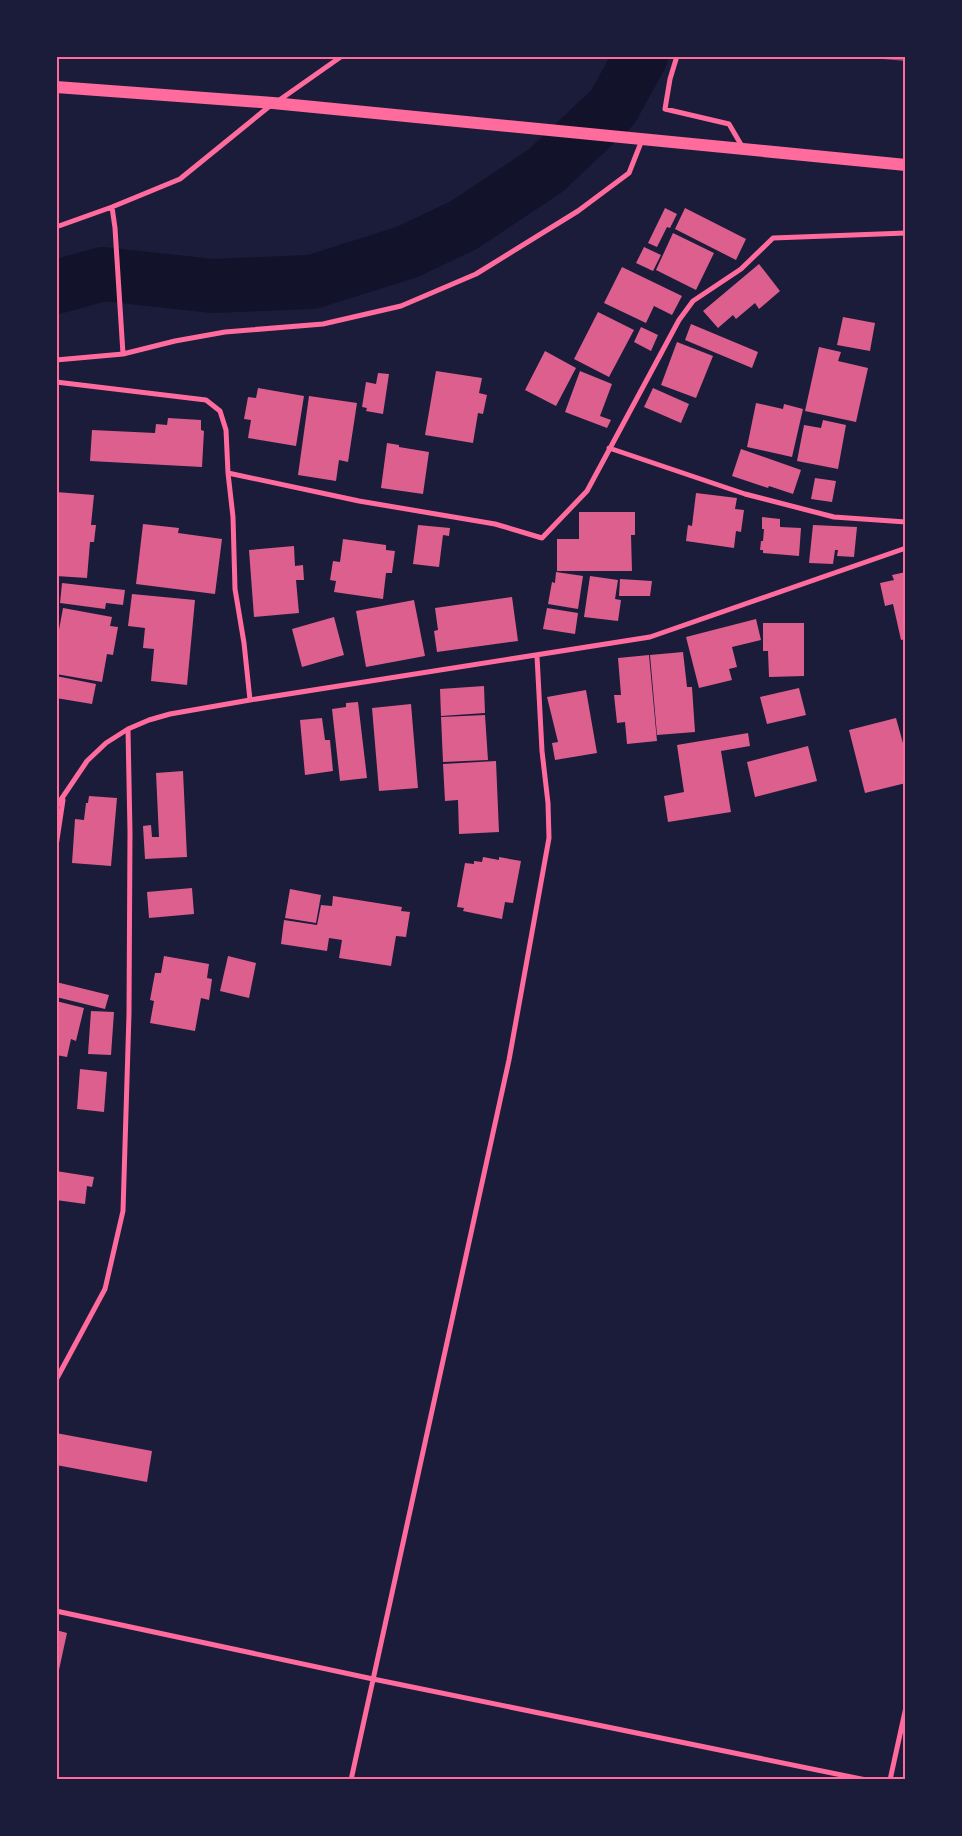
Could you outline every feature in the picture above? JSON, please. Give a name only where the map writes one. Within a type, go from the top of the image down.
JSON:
[{"type":"main road","points":[[56,87],[273,103],[906,165]]},
{"type":"street","points":[[56,227],[112,207],[180,179],[273,103],[342,56]]},
{"type":"street","points":[[677,56],[670,79],[666,109],[729,124],[743,149]]},
{"type":"street","points":[[56,360],[123,354],[175,341],[225,332],[323,324],[401,306],[476,274],[578,211],[629,173],[642,140]]},
{"type":"street","points":[[112,207],[123,354]]},
{"type":"street","points":[[228,473],[360,501],[495,524],[542,538],[588,491],[609,448],[679,320],[693,301],[741,269],[772,238],[906,234]]},
{"type":"street","points":[[56,382],[206,400],[220,411],[226,430],[233,517],[235,588],[244,643],[250,700]]},
{"type":"street","points":[[609,448],[745,494],[834,517],[906,522]]},
{"type":"street","points":[[56,807],[86,761],[106,743],[128,729],[149,720],[170,714],[250,700],[650,637],[906,548]]},
{"type":"street","points":[[351,1780],[509,1060],[549,838],[537,656]]},
{"type":"street","points":[[56,1380],[105,1289],[123,1211],[129,1014],[130,832],[128,729]]},
{"type":"street","points":[[56,846],[63,799]]},
{"type":"street","points":[[56,1610],[373,1679],[866,1780]]},
{"type":"street","points":[[890,1780],[906,1707]]},
{"type":"building","points":[[665,208],[677,214],[670,228],[667,227],[657,247],[648,243]]},
{"type":"building","points":[[685,208],[746,239],[736,260],[675,229]]},
{"type":"building","points":[[673,233],[714,253],[696,290],[656,270]]},
{"type":"building","points":[[644,247],[661,255],[653,271],[636,263]]},
{"type":"building","points":[[759,264],[780,291],[759,309],[755,303],[736,319],[733,315],[718,328],[703,311]]},
{"type":"building","points":[[622,267],[682,296],[672,315],[654,306],[646,323],[604,303]]},
{"type":"building","points":[[598,312],[634,330],[609,377],[574,359]]},
{"type":"building","points":[[843,317],[875,323],[870,351],[837,345]]},
{"type":"building","points":[[691,324],[758,352],[752,368],[685,340]]},
{"type":"building","points":[[641,327],[658,335],[651,351],[634,342]]},
{"type":"building","points":[[677,342],[713,356],[696,398],[661,385]]},
{"type":"building","points":[[819,347],[841,352],[838,361],[868,368],[856,422],[805,411]]},
{"type":"building","points":[[545,351],[576,368],[556,406],[525,390]]},
{"type":"building","points":[[436,371],[482,378],[479,393],[487,395],[483,414],[478,413],[473,443],[425,435]]},
{"type":"building","points":[[580,371],[612,384],[600,416],[611,420],[607,428],[565,412]]},
{"type":"building","points":[[378,373],[389,374],[383,414],[366,411],[367,408],[362,407],[366,382],[376,384]]},
{"type":"building","points":[[258,388],[304,396],[296,446],[248,438],[251,420],[244,419],[248,397],[256,398]]},
{"type":"building","points":[[653,388],[689,404],[681,423],[644,407]]},
{"type":"building","points":[[309,396],[357,403],[348,462],[339,460],[336,481],[298,475]]},
{"type":"building","points":[[756,403],[783,409],[784,404],[803,409],[792,457],[747,447]]},
{"type":"building","points":[[168,418],[201,420],[201,430],[204,431],[202,467],[90,461],[92,430],[155,433],[156,424],[167,425]]},
{"type":"building","points":[[823,420],[846,425],[838,469],[797,461],[804,425],[821,428]]},
{"type":"building","points":[[387,443],[429,452],[423,494],[381,488]]},
{"type":"building","points":[[741,449],[801,470],[793,494],[732,476]]},
{"type":"building","points":[[815,478],[836,481],[832,502],[811,499]]},
{"type":"building","points":[[56,492],[94,495],[91,525],[96,525],[94,542],[90,542],[87,578],[56,576]]},
{"type":"building","points":[[696,493],[737,498],[735,509],[744,510],[741,532],[736,531],[734,548],[686,541],[688,525],[692,526]]},
{"type":"building","points":[[579,512],[635,512],[635,535],[631,535],[632,571],[557,571],[557,539],[579,539]]},
{"type":"building","points":[[762,517],[780,519],[780,527],[801,528],[799,556],[763,553],[763,550],[760,550],[764,529],[762,529]]},
{"type":"building","points":[[143,524],[179,528],[178,533],[222,539],[215,594],[136,584]]},
{"type":"building","points":[[418,525],[450,528],[449,536],[443,535],[439,567],[413,564]]},
{"type":"building","points":[[813,525],[857,527],[854,557],[837,556],[838,550],[835,550],[833,564],[809,563]]},
{"type":"building","points":[[343,539],[386,545],[386,550],[395,551],[392,573],[386,573],[383,599],[334,592],[336,581],[330,580],[333,561],[340,562]]},
{"type":"building","points":[[294,546],[295,566],[303,565],[304,580],[296,580],[299,613],[254,617],[249,550]]},
{"type":"building","points":[[556,572],[583,576],[578,609],[548,604],[552,582],[555,583]]},
{"type":"building","points":[[906,572],[906,639],[901,640],[893,604],[885,606],[880,583],[894,580],[892,575]]},
{"type":"building","points":[[590,576],[618,580],[615,599],[621,600],[618,621],[584,617]]},
{"type":"building","points":[[620,579],[652,581],[650,596],[619,596]]},
{"type":"building","points":[[62,583],[125,590],[123,605],[106,603],[105,609],[60,603]]},
{"type":"building","points":[[132,594],[195,600],[187,685],[151,681],[154,649],[143,648],[145,628],[128,626]]},
{"type":"building","points":[[512,597],[518,641],[437,652],[434,631],[438,630],[435,608]]},
{"type":"building","points":[[414,600],[425,656],[366,667],[356,611]]},
{"type":"building","points":[[63,608],[112,617],[110,626],[118,627],[113,655],[107,654],[102,682],[56,674],[56,646]]},
{"type":"building","points":[[547,608],[578,613],[575,634],[543,629]]},
{"type":"building","points":[[334,617],[344,655],[302,667],[292,629]]},
{"type":"building","points":[[756,619],[761,640],[732,647],[737,667],[729,669],[732,680],[699,688],[686,637]]},
{"type":"building","points":[[763,623],[804,623],[804,676],[769,677],[768,651],[763,651]]},
{"type":"building","points":[[683,652],[687,687],[692,687],[695,732],[657,735],[650,655]]},
{"type":"building","points":[[649,655],[657,741],[627,744],[625,722],[617,723],[614,695],[621,695],[618,658]]},
{"type":"building","points":[[56,676],[96,684],[92,704],[56,698]]},
{"type":"building","points":[[484,686],[485,713],[441,716],[440,689]]},
{"type":"building","points":[[799,688],[806,715],[767,724],[760,697]]},
{"type":"building","points":[[586,690],[597,753],[555,760],[552,743],[558,742],[547,697]]},
{"type":"building","points":[[358,702],[367,778],[340,781],[332,709],[346,707],[346,703]]},
{"type":"building","points":[[411,704],[418,788],[379,791],[372,708]]},
{"type":"building","points":[[485,715],[488,760],[443,762],[441,717]]},
{"type":"building","points":[[322,718],[325,740],[330,740],[333,771],[305,775],[300,720]]},
{"type":"building","points":[[896,718],[906,754],[906,783],[865,793],[849,730]]},
{"type":"building","points":[[748,733],[750,746],[721,751],[731,812],[668,822],[664,796],[684,792],[677,745]]},
{"type":"building","points":[[808,746],[817,781],[755,797],[747,762]]},
{"type":"building","points":[[496,761],[499,832],[459,834],[458,800],[445,801],[443,764]]},
{"type":"building","points":[[183,771],[187,857],[145,859],[143,826],[151,825],[152,837],[159,837],[156,773]]},
{"type":"building","points":[[89,796],[117,798],[111,866],[72,863],[75,819],[84,820],[86,803],[88,803]]},
{"type":"building","points":[[483,857],[499,860],[499,857],[521,861],[513,903],[505,902],[502,919],[463,911],[464,908],[457,907],[465,863],[474,864],[474,861],[482,862]]},
{"type":"building","points":[[192,888],[194,914],[149,918],[147,892]]},
{"type":"building","points":[[290,889],[321,895],[316,923],[285,918]]},
{"type":"building","points":[[333,896],[402,907],[401,911],[410,912],[406,937],[396,936],[391,966],[339,958],[342,940],[329,938],[327,951],[281,944],[284,920],[317,925],[321,905],[332,906]]},
{"type":"building","points":[[164,956],[209,964],[207,978],[212,979],[209,1000],[201,998],[195,1031],[150,1023],[154,1001],[150,1000],[155,973],[161,973]]},
{"type":"building","points":[[228,956],[256,963],[249,998],[220,991]]},
{"type":"building","points":[[56,982],[109,995],[105,1009],[56,997]]},
{"type":"building","points":[[56,1001],[84,1008],[76,1041],[71,1039],[67,1057],[56,1055]]},
{"type":"building","points":[[91,1011],[114,1012],[111,1055],[88,1054]]},
{"type":"building","points":[[80,1069],[107,1072],[104,1112],[77,1109]]},
{"type":"building","points":[[56,1171],[94,1177],[92,1187],[87,1186],[85,1204],[56,1200]]},
{"type":"building","points":[[56,1433],[152,1451],[147,1482],[56,1465]]},
{"type":"building","points":[[56,1630],[67,1633],[57,1679],[56,1679]]},
{"type":"waterway","points":[[56,287],[103,274],[212,286],[312,282],[407,252],[464,225],[545,171],[613,107],[641,56]]},
{"type":"railway","points":[[871,56],[906,59]]}]
